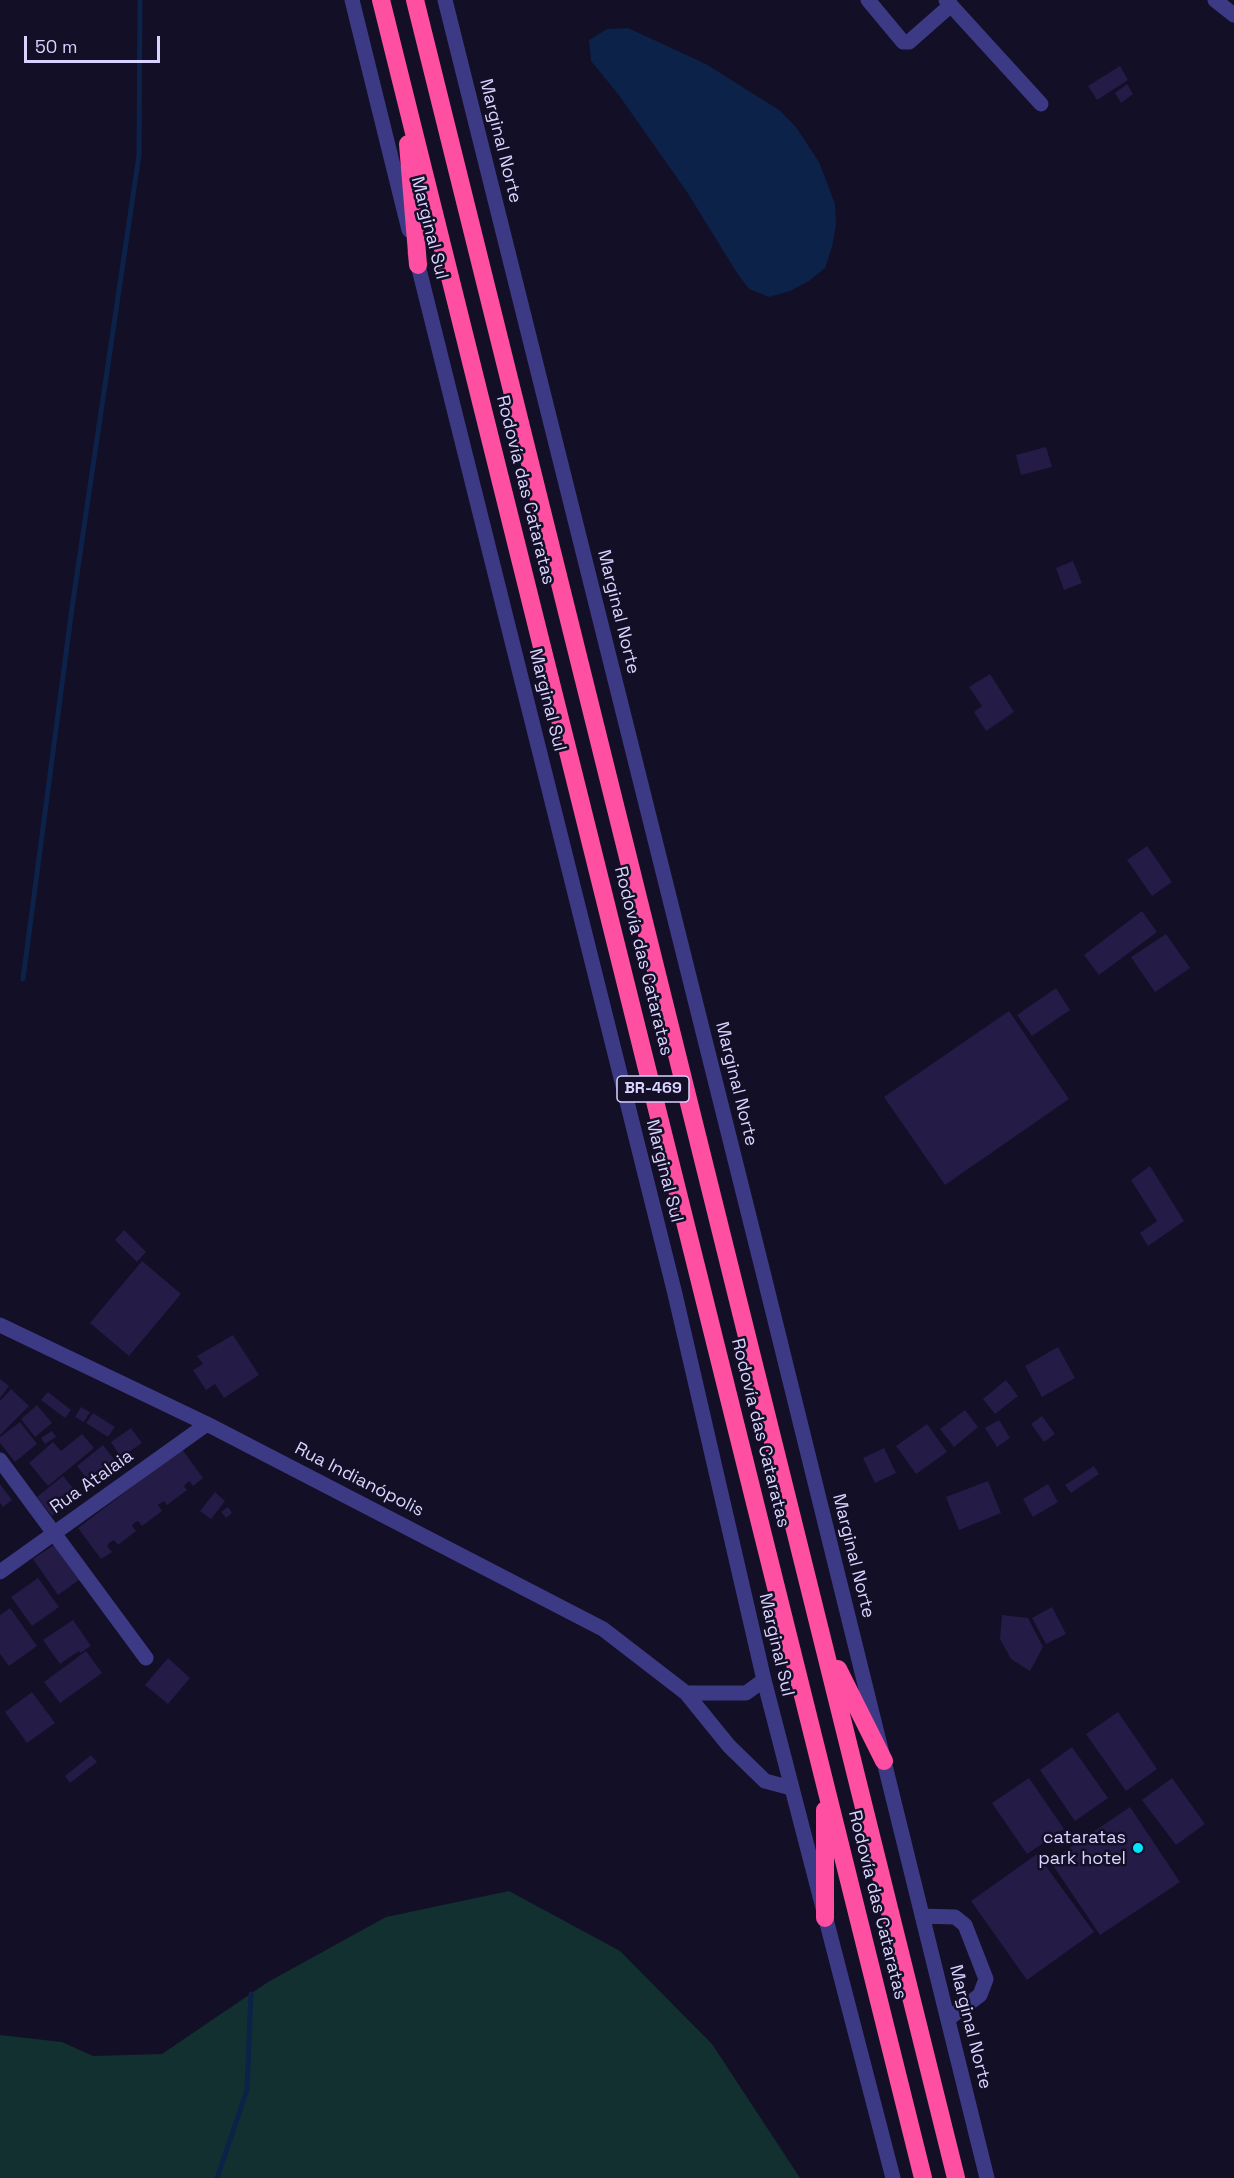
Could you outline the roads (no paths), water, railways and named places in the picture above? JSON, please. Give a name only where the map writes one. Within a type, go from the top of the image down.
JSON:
[{"type":"highway","name":"Rodovía das Cataratas","points":[[381,0],[923,2178]]},
{"type":"highway","name":"Rodovía das Cataratas","points":[[415,0],[956,2178]]},
{"type":"highway","points":[[404,91],[418,265]]},
{"type":"highway","points":[[823,1639],[884,1761]]},
{"type":"highway","points":[[825,1781],[825,1918]]},
{"type":"street","name":"Marginal Sul","points":[[352,0],[675,1294],[764,1680],[893,2178]]},
{"type":"street","name":"Marginal Norte","points":[[445,0],[987,2178]]},
{"type":"street","points":[[868,0],[903,42],[909,42],[948,3],[1041,104]]},
{"type":"street","points":[[1215,0],[1232,9]]},
{"type":"street","name":"Rua Indianópolis","points":[[0,1324],[207,1424],[603,1629],[686,1693],[729,1746],[765,1781],[791,1788]]},
{"type":"street","name":"Rua Atalaia","points":[[0,1572],[207,1424]]},
{"type":"street","points":[[0,1460],[146,1658]]},
{"type":"street","points":[[686,1693],[746,1693],[764,1680]]},
{"type":"street","points":[[922,1916],[956,1917],[966,1925],[987,1979],[980,1995],[948,2019]]},
{"type":"water","points":[[628,28],[706,64],[779,110],[796,127],[819,162],[835,204],[836,225],[825,268],[809,281],[790,291],[769,297],[749,289],[737,273],[687,192],[618,94],[591,61],[589,40],[607,29]]},
{"type":"waterway","points":[[23,979],[72,608],[139,155],[140,0]]},
{"type":"waterway","points":[[217,2178],[247,2090],[251,1994]]},
{"type":"place","name":"cataratas park hotel","points":[[1138,1848]]}]
